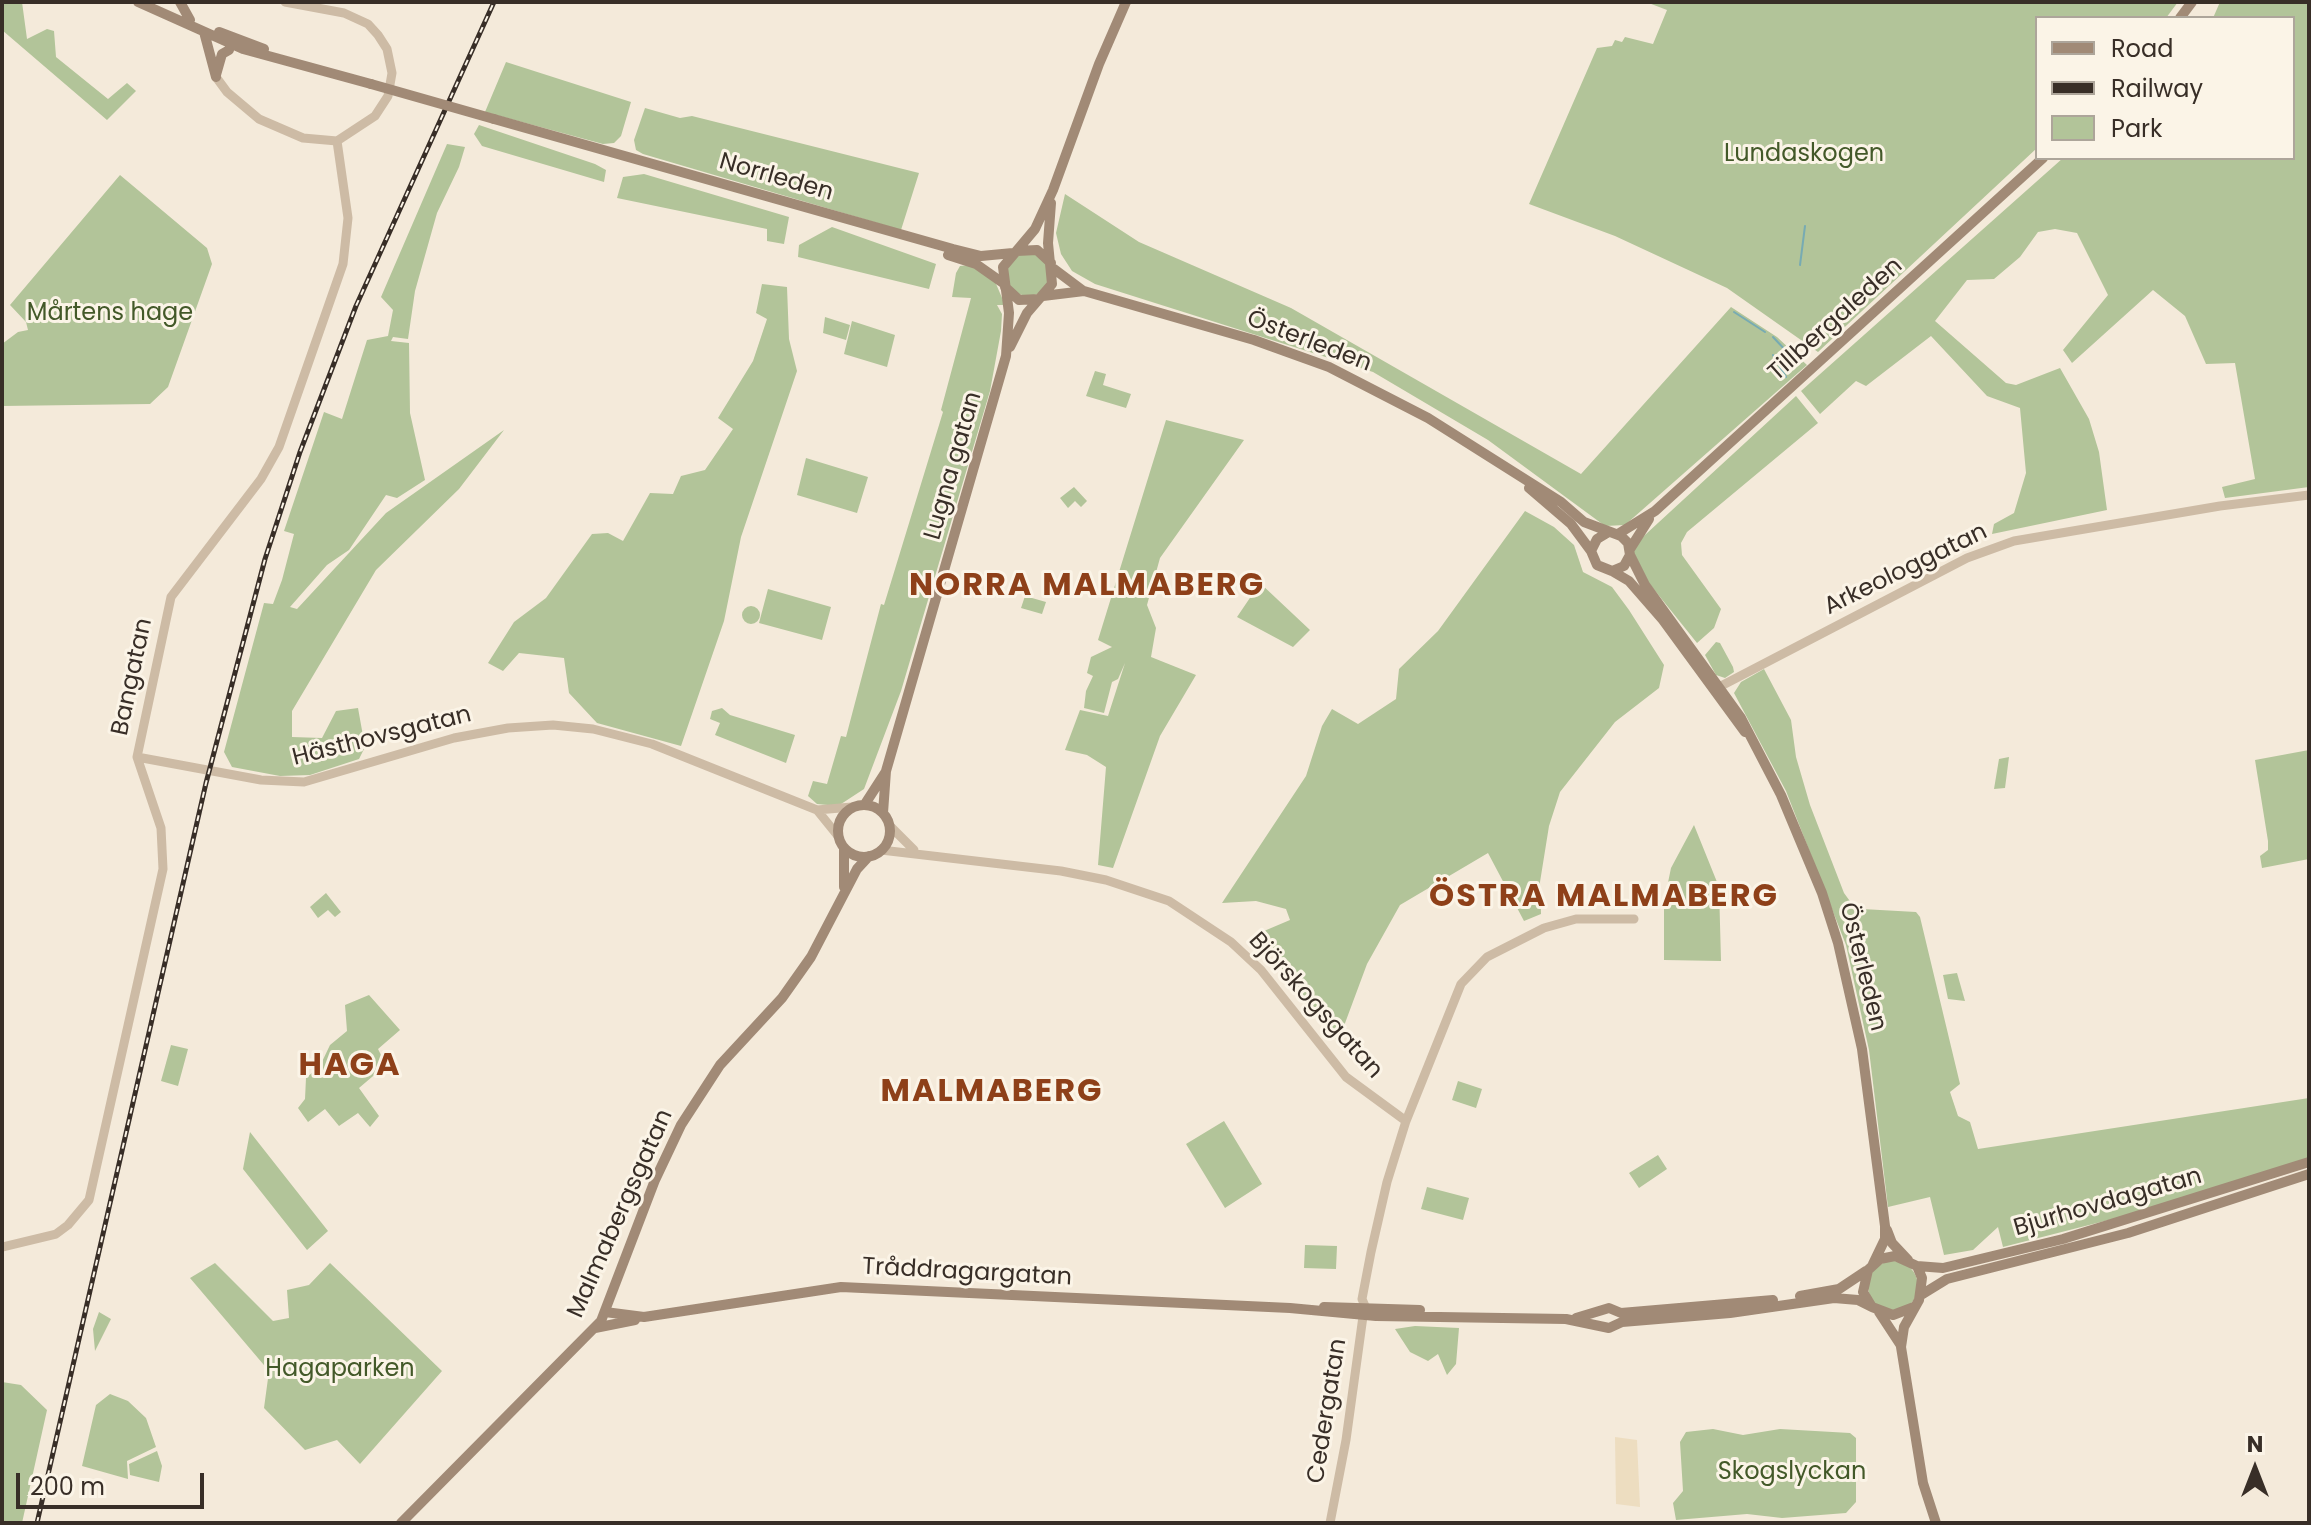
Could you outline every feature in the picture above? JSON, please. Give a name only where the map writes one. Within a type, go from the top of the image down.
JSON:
[{"type":"main road","name":"Norrleden","points":[[138,2],[243,49],[953,249],[981,256],[1014,253]]},
{"type":"main road","name":"Norrleden","points":[[153,2],[190,20],[314,69]]},
{"type":"main road","points":[[180,2],[190,20]]},
{"type":"main road","points":[[1053,190],[1048,224],[1052,284],[1041,297],[1019,300],[1003,284],[1003,267],[1035,229],[1126,2]]},
{"type":"main road","points":[[204,32],[216,77]]},
{"type":"main road","points":[[216,77],[222,54],[229,50]]},
{"type":"main road","name":"Norrleden","points":[[530,130],[533,134],[954,256],[976,264],[1003,284]]},
{"type":"main road","name":"Tillbergaleden","points":[[1612,534],[1655,511],[2041,160]]},
{"type":"main road","points":[[1014,253],[1037,250],[1053,267]]},
{"type":"main road","name":"Österleden","points":[[1053,267],[1084,291],[1254,340],[1329,367],[1428,418],[1561,502],[1584,522],[1612,534]]},
{"type":"main road","name":"Lugna gatan","points":[[1003,284],[1009,313],[1006,356]]},
{"type":"main road","name":"Österleden","points":[[1041,297],[1084,291]]},
{"type":"main road","name":"Lugna gatan","points":[[883,813],[886,771],[1006,356],[1023,320],[1041,297]]},
{"type":"main road","name":"Österleden","points":[[1503,467],[1571,524],[1591,551]]},
{"type":"main road","name":"Tillbergaleden","points":[[1630,552],[1655,511]]},
{"type":"main road","points":[[1612,534],[1628,543],[1630,552],[1624,566],[1612,571],[1597,565],[1591,551],[1597,539],[1612,534]]},
{"type":"main road","name":"Österleden","points":[[1630,552],[1645,585],[1718,688],[1781,795],[1807,853],[1838,943],[1862,1049],[1885,1226],[1885,1239],[1870,1267]]},
{"type":"main road","name":"Österleden","points":[[1612,571],[1629,581],[1718,688]]},
{"type":"main road","name":"Lugna gatan","points":[[865,804],[886,771]]},
{"type":"main road","points":[[865,804],[883,813],[889,825],[889,838],[881,850],[869,856],[856,855],[844,848],[838,836],[842,816],[852,807],[865,804]]},
{"type":"main road","name":"Malmabergsgatan","points":[[843,893],[844,848]]},
{"type":"main road","name":"Malmabergsgatan","points":[[401,1523],[595,1328],[605,1312],[655,1180],[681,1125],[720,1065],[782,998],[811,957],[843,893],[869,856]]},
{"type":"main road","name":"Bjurhovdagatan","points":[[1913,1263],[1943,1268],[2064,1244],[2309,1162]]},
{"type":"main road","name":"Bjurhovdagatan","points":[[1921,1295],[1947,1279],[2309,1174]]},
{"type":"main road","name":"Österleden","points":[[1885,1226],[1892,1243],[1913,1263]]},
{"type":"main road","points":[[1901,1347],[1863,1292],[1870,1267],[1887,1257],[1913,1263],[1924,1286],[1904,1327],[1901,1347],[1923,1483],[1936,1523]]},
{"type":"main road","name":"Tråddragargatan","points":[[595,1328],[644,1317],[841,1287],[1566,1319],[1609,1328],[1622,1317],[1827,1292],[1847,1285],[1870,1267]]},
{"type":"main road","name":"Tråddragargatan","points":[[1566,1319],[1613,1308],[1622,1317],[1730,1313],[1834,1298],[1858,1300],[1875,1310]]},
{"type":"main road","points":[[1875,1310],[1901,1314],[1914,1307]]},
{"type":"main road","points":[[1599,1324],[1596,1316],[1600,1311]]},
{"type":"main road","name":"Tråddragargatan","points":[[605,1312],[644,1317]]},
{"type":"street","points":[[216,77],[227,92],[268,125],[303,138],[337,141],[366,125],[382,107],[391,84],[387,49],[368,24],[344,13],[285,2]]},
{"type":"street","points":[[229,50],[243,49]]},
{"type":"street","name":"Bangatan","points":[[2,1247],[56,1234],[80,1213],[93,1184],[163,869],[161,828],[137,757],[171,597],[275,456],[343,264],[348,218],[337,141]]},
{"type":"street","name":"Arkeologgatan","points":[[1718,688],[1967,558],[2014,541],[2250,501],[2309,495]]},
{"type":"street","name":"Hästhovsgatan","points":[[137,757],[261,780],[304,782],[454,738],[508,728],[553,725],[593,729],[652,744],[817,810],[852,807]]},
{"type":"street","name":"Hästhovsgatan","points":[[817,810],[838,836]]},
{"type":"street","points":[[889,825],[917,852]]},
{"type":"street","name":"Björskogsgatan","points":[[881,850],[917,852],[967,862],[1092,876],[1169,901],[1231,942],[1261,970],[1346,1077],[1406,1121]]},
{"type":"street","name":"Cedergatan","points":[[1330,1523],[1346,1440],[1381,1205],[1406,1121],[1451,1002],[1475,967],[1502,947],[1562,921],[1634,919]]},
{"type":"green space","points":[[2,2],[22,2],[27,39],[47,29],[54,31],[56,57],[108,99],[127,83],[136,91],[107,120],[2,30]]},
{"type":"green space","name":"Lundaskogen","points":[[1646,2],[2178,2],[2168,16],[2035,16],[2035,150],[1818,352],[1727,288],[1615,236],[1529,204],[1597,48],[1612,46],[1615,40],[1622,42],[1625,37],[1653,44],[1667,10]]},
{"type":"green space","points":[[2220,2],[2309,2],[2309,487],[2225,498],[2222,487],[2255,479],[2235,363],[2206,364],[2185,316],[2153,290],[2072,363],[2063,350],[2108,295],[2077,233],[2055,229],[2038,232],[2020,257],[1994,279],[1967,280],[1935,321],[2006,383],[2016,385],[2060,368],[2089,419],[2099,452],[2107,510],[1992,534],[1994,524],[2014,513],[2026,473],[2020,408],[1987,396],[1931,336],[1866,386],[1856,381],[1820,414],[1801,391],[2061,160],[2295,160],[2295,16],[2214,16]]},
{"type":"green space","points":[[506,62],[631,102],[621,136],[614,143],[603,144],[485,112]]},
{"type":"green space","points":[[645,108],[680,118],[692,116],[919,173],[901,230],[643,154],[636,150],[634,140]]},
{"type":"green space","points":[[479,125],[595,164],[606,170],[604,182],[482,146],[474,134]]},
{"type":"green space","points":[[447,144],[465,147],[437,213],[415,291],[408,339],[393,337],[391,341],[409,343],[410,413],[425,480],[397,498],[386,495],[349,550],[327,565],[290,607],[297,609],[386,513],[504,430],[459,489],[376,570],[292,711],[292,737],[322,738],[336,711],[358,708],[365,747],[359,759],[310,775],[280,776],[232,767],[224,752],[264,603],[273,604],[282,580],[294,534],[284,531],[324,412],[342,419],[367,340],[388,336],[393,310],[381,297]]},
{"type":"green space","points":[[644,174],[789,217],[784,244],[767,241],[767,229],[617,198],[623,177]]},
{"type":"green space","name":"Mårtens hage","points":[[120,175],[207,248],[212,264],[168,387],[150,404],[2,406],[2,344],[18,332],[28,330],[26,322],[10,305]]},
{"type":"green space","points":[[1065,194],[1139,242],[1291,308],[1581,474],[1731,307],[1777,337],[1807,365],[1625,525],[1605,526],[1488,440],[1373,372],[1095,284],[1072,271],[1061,254],[1056,233]]},
{"type":"green space","points":[[832,227],[936,264],[929,289],[798,257],[799,245]]},
{"type":"green space","points":[[1028,252],[1043,259],[1050,274],[1043,289],[1028,296],[1013,289],[1006,274],[1013,259]]},
{"type":"green space","points":[[969,265],[994,279],[1005,305],[997,305],[1002,314],[1001,331],[990,391],[901,691],[864,789],[838,806],[817,804],[808,796],[813,781],[827,784],[841,736],[846,737],[881,604],[884,605],[943,412],[941,410],[971,298],[952,297],[956,273],[960,266]]},
{"type":"green space","points":[[762,284],[787,287],[789,339],[797,371],[741,537],[724,621],[681,746],[597,723],[569,693],[564,658],[519,653],[503,671],[488,663],[514,622],[546,598],[592,534],[608,533],[623,541],[650,493],[673,494],[681,476],[705,470],[733,429],[718,418],[753,361],[767,319],[756,313]]},
{"type":"green space","points":[[825,317],[850,325],[846,340],[823,333]]},
{"type":"green space","points":[[852,321],[895,335],[887,367],[844,354]]},
{"type":"green space","points":[[1095,371],[1106,374],[1103,385],[1131,394],[1126,408],[1086,396]]},
{"type":"green space","points":[[1796,396],[1818,423],[1687,532],[1681,543],[1682,555],[1721,609],[1714,628],[1697,643],[1636,567],[1633,546]]},
{"type":"green space","points":[[1166,420],[1244,440],[1160,558],[1147,605],[1156,628],[1151,657],[1196,675],[1160,736],[1113,868],[1098,865],[1106,767],[1087,755],[1065,750],[1080,710],[1108,716],[1125,663],[1118,679],[1112,682],[1104,713],[1084,708],[1086,691],[1093,676],[1087,673],[1091,657],[1112,647],[1098,640]]},
{"type":"green space","points":[[806,458],[868,477],[857,513],[797,495]]},
{"type":"green space","points":[[1074,487],[1087,501],[1081,507],[1075,501],[1068,508],[1060,498]]},
{"type":"green space","points":[[1525,511],[1554,527],[1574,545],[1583,572],[1612,587],[1664,665],[1659,688],[1615,722],[1560,792],[1549,826],[1540,882],[1541,914],[1524,921],[1488,853],[1400,905],[1367,964],[1338,1042],[1290,986],[1264,931],[1290,920],[1286,909],[1256,901],[1222,903],[1306,776],[1322,726],[1332,709],[1358,724],[1396,699],[1399,669],[1438,631]]},
{"type":"green space","points":[[1260,583],[1310,630],[1293,647],[1237,617]]},
{"type":"green space","points":[[768,589],[831,607],[822,640],[759,623]]},
{"type":"green space","points":[[1025,596],[1046,602],[1042,614],[1021,608]]},
{"type":"green space","points":[[751,606],[760,615],[751,624],[742,615]]},
{"type":"green space","points":[[1716,642],[1720,643],[1733,667],[1734,672],[1725,678],[1716,675],[1705,655]]},
{"type":"green space","points":[[1764,669],[1791,720],[1796,757],[1810,805],[1844,893],[1852,904],[1862,909],[1916,912],[1920,917],[1960,1084],[1950,1092],[1958,1116],[1970,1122],[1978,1149],[2309,1098],[2309,1158],[2140,1212],[2003,1247],[1998,1227],[1973,1250],[1944,1255],[1930,1197],[1888,1207],[1869,1050],[1846,945],[1786,791],[1734,693],[1741,682]]},
{"type":"green space","points":[[722,708],[730,715],[795,735],[786,763],[715,735],[720,723],[710,719],[712,711]]},
{"type":"green space","points":[[2309,750],[2309,859],[2262,868],[2260,856],[2268,850],[2268,841],[2255,760]]},
{"type":"green space","points":[[2009,757],[2005,788],[1994,789],[1999,759]]},
{"type":"green space","points":[[1694,825],[1719,887],[1721,961],[1664,960],[1664,902],[1671,868]]},
{"type":"green space","points":[[326,893],[341,912],[335,917],[328,910],[318,918],[310,907]]},
{"type":"green space","points":[[1957,973],[1965,1001],[1948,999],[1943,975]]},
{"type":"green space","points":[[369,995],[400,1030],[378,1049],[386,1065],[359,1088],[379,1116],[370,1127],[358,1113],[339,1126],[325,1109],[308,1122],[298,1108],[305,1099],[306,1078],[320,1066],[330,1045],[347,1031],[345,1005]]},
{"type":"green space","points":[[171,1045],[188,1049],[178,1086],[161,1081]]},
{"type":"green space","points":[[1458,1081],[1482,1089],[1476,1108],[1452,1100]]},
{"type":"green space","points":[[1224,1121],[1262,1184],[1225,1208],[1186,1144]]},
{"type":"green space","points":[[250,1132],[328,1231],[307,1250],[243,1169]]},
{"type":"green space","points":[[1658,1155],[1667,1169],[1639,1188],[1629,1173]]},
{"type":"green space","points":[[1427,1187],[1469,1198],[1463,1220],[1421,1209]]},
{"type":"green space","points":[[1305,1245],[1337,1246],[1336,1269],[1304,1268]]},
{"type":"green space","points":[[1893,1261],[1911,1268],[1918,1286],[1911,1304],[1893,1311],[1875,1304],[1868,1286],[1875,1268]]},
{"type":"green space","name":"Hagaparken","points":[[215,1263],[273,1321],[289,1318],[287,1290],[309,1285],[330,1263],[442,1371],[360,1464],[337,1440],[305,1450],[264,1408],[269,1371],[190,1278]]},
{"type":"green space","points":[[99,1312],[111,1319],[95,1351],[93,1329]]},
{"type":"green space","points":[[1415,1326],[1459,1328],[1456,1364],[1447,1375],[1438,1354],[1428,1361],[1410,1352],[1395,1329]]},
{"type":"green space","points":[[2,1382],[21,1385],[47,1410],[22,1523],[2,1523]]},
{"type":"green space","points":[[110,1394],[128,1401],[146,1418],[156,1447],[127,1461],[128,1479],[82,1466],[96,1405]]},
{"type":"green space","name":"Skogslyckan","points":[[1713,1429],[1743,1435],[1780,1429],[1850,1433],[1856,1438],[1856,1502],[1846,1513],[1782,1518],[1747,1514],[1676,1520],[1673,1503],[1683,1491],[1680,1442],[1686,1432]]},
{"type":"green space","points":[[157,1451],[162,1466],[159,1482],[130,1475],[129,1464]]},
{"type":"shaded area","points":[[1615,1437],[1637,1440],[1640,1507],[1616,1504]]},
{"type":"waterway","points":[[1800,265],[1805,226]]},
{"type":"waterway","points":[[1734,312],[1765,332]]},
{"type":"waterway","points":[[1773,337],[1789,354]]},
{"type":"waterway","points":[[1773,355],[1786,377]]},
{"type":"railway","points":[[37,1523],[206,783],[265,559],[300,452],[356,306],[494,2]]},
{"type":"district","name":"NORRA MALMABERG","points":[[1087,587]]},
{"type":"district","name":"ÖSTRA MALMABERG","points":[[1604,898]]},
{"type":"district","name":"HAGA","points":[[350,1067]]},
{"type":"district","name":"MALMABERG","points":[[992,1093]]}]
